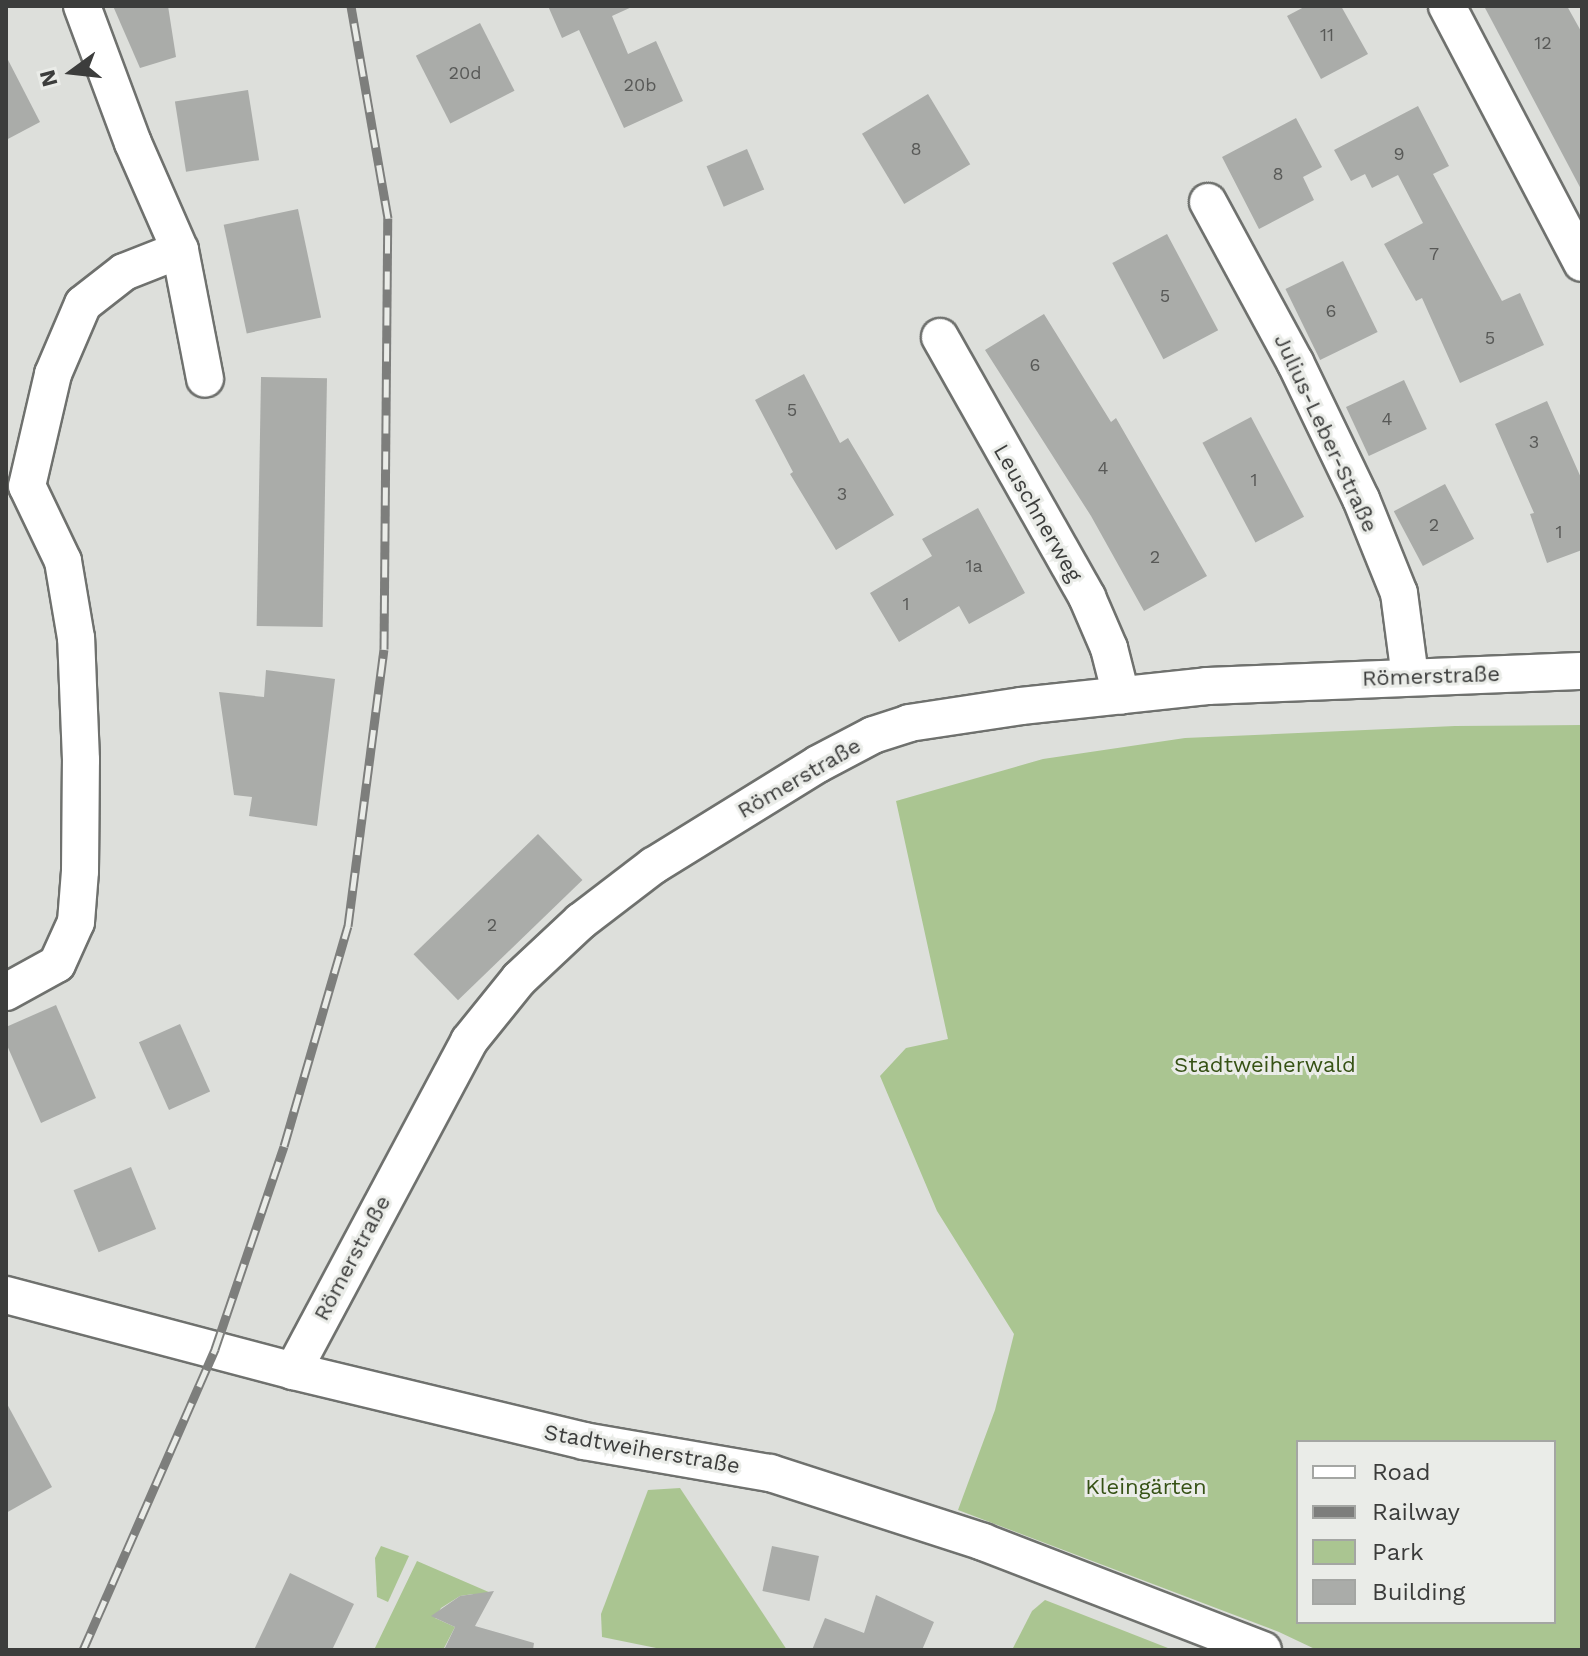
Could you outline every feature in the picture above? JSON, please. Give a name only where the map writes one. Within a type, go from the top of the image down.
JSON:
[{"type":"street","points":[[82,6],[133,143],[180,250],[205,379]]},
{"type":"street","points":[[1448,6],[1582,263]]},
{"type":"street","name":"Julius-Leber-Straße","points":[[1208,202],[1295,362],[1361,499],[1399,593],[1410,676]]},
{"type":"street","points":[[6,992],[57,964],[76,922],[80,871],[76,638],[63,561],[16,489],[53,374],[83,304],[124,272],[180,250]]},
{"type":"street","name":"Leuschnerweg","points":[[940,337],[1087,597],[1109,648],[1121,695]]},
{"type":"street","name":"Römerstraße","points":[[293,1371],[469,1041],[519,979],[581,921],[653,866],[818,764],[873,735],[909,723],[1121,695],[1410,676],[1582,671]]},
{"type":"street","name":"Stadtweiherstraße","points":[[6,1295],[293,1371],[584,1441],[770,1473],[983,1542],[1263,1650]]},
{"type":"green space","name":"Stadtweiherwald","points":[[1582,725],[1582,1650],[1317,1650],[1279,1632],[958,1510],[995,1410],[1014,1334],[937,1211],[880,1076],[906,1048],[948,1039],[896,801],[1043,759],[1185,738],[1455,726]]},
{"type":"green space","points":[[680,1488],[787,1650],[666,1650],[602,1637],[601,1614],[648,1490]]},
{"type":"green space","points":[[381,1546],[409,1556],[388,1602],[377,1597],[375,1558]]},
{"type":"green space","points":[[417,1561],[491,1593],[489,1599],[473,1594],[460,1596],[441,1608],[435,1618],[455,1627],[443,1650],[374,1650]]},
{"type":"green space","points":[[1045,1600],[1173,1650],[1012,1650],[1032,1611]]},
{"type":"building","points":[[113,6],[168,6],[176,57],[140,68]]},
{"type":"building","points":[[548,6],[634,6],[612,16],[628,54],[656,41],[683,101],[624,128],[579,30],[562,38]]},
{"type":"building","points":[[1306,6],[1341,6],[1368,54],[1321,79],[1287,16]]},
{"type":"building","points":[[1484,6],[1567,6],[1582,33],[1582,191]]},
{"type":"building","points":[[480,23],[515,91],[450,123],[416,56]]},
{"type":"building","points":[[6,56],[40,122],[6,140]]},
{"type":"building","points":[[248,90],[259,160],[186,172],[175,102]]},
{"type":"building","points":[[928,94],[970,164],[904,204],[862,134]]},
{"type":"building","points":[[1418,106],[1449,166],[1433,174],[1502,301],[1520,293],[1544,345],[1460,383],[1422,298],[1416,301],[1384,244],[1423,223],[1398,175],[1372,188],[1365,174],[1351,181],[1334,150]]},
{"type":"building","points":[[1296,118],[1322,167],[1303,177],[1314,200],[1259,229],[1222,157]]},
{"type":"building","points":[[747,149],[764,190],[724,207],[706,166]]},
{"type":"building","points":[[298,209],[321,318],[247,333],[224,225]]},
{"type":"building","points":[[1167,234],[1218,330],[1163,359],[1112,263]]},
{"type":"building","points":[[1343,261],[1378,332],[1320,360],[1285,289]]},
{"type":"building","points":[[1044,314],[1111,422],[1116,418],[1207,576],[1144,611],[1091,516],[985,350]]},
{"type":"building","points":[[804,374],[840,443],[848,438],[894,515],[836,550],[790,474],[793,472],[755,400]]},
{"type":"building","points":[[261,377],[327,378],[323,627],[257,626]]},
{"type":"building","points":[[1404,380],[1427,429],[1369,456],[1346,407]]},
{"type":"building","points":[[1547,401],[1582,480],[1582,550],[1547,563],[1530,514],[1534,513],[1495,424]]},
{"type":"building","points":[[1251,417],[1304,517],[1255,543],[1202,443]]},
{"type":"building","points":[[1445,484],[1474,539],[1423,566],[1394,511]]},
{"type":"building","points":[[978,508],[1025,593],[969,624],[959,606],[899,642],[870,593],[932,556],[922,539]]},
{"type":"building","points":[[266,670],[335,679],[317,826],[249,816],[252,797],[234,795],[219,692],[264,697]]},
{"type":"building","points":[[538,834],[582,880],[458,1000],[414,954]]},
{"type":"building","points":[[56,1005],[96,1098],[41,1123],[6,1043],[6,1027]]},
{"type":"building","points":[[180,1024],[210,1092],[169,1110],[139,1042]]},
{"type":"building","points":[[131,1167],[156,1229],[99,1252],[74,1190]]},
{"type":"building","points":[[6,1402],[52,1487],[6,1513]]},
{"type":"building","points":[[772,1546],[819,1556],[809,1601],[762,1591]]},
{"type":"building","points":[[290,1573],[354,1604],[332,1650],[254,1650]]},
{"type":"building","points":[[494,1591],[475,1626],[534,1643],[533,1650],[444,1650],[455,1627],[431,1616],[460,1596]]},
{"type":"building","points":[[876,1595],[934,1622],[922,1650],[812,1650],[825,1618],[864,1633]]},
{"type":"railway","points":[[83,1650],[215,1349],[284,1146],[348,926],[384,649],[388,218],[351,6]]},
{"type":"park label","name":"Kleingärten","points":[[1146,1487]]}]
